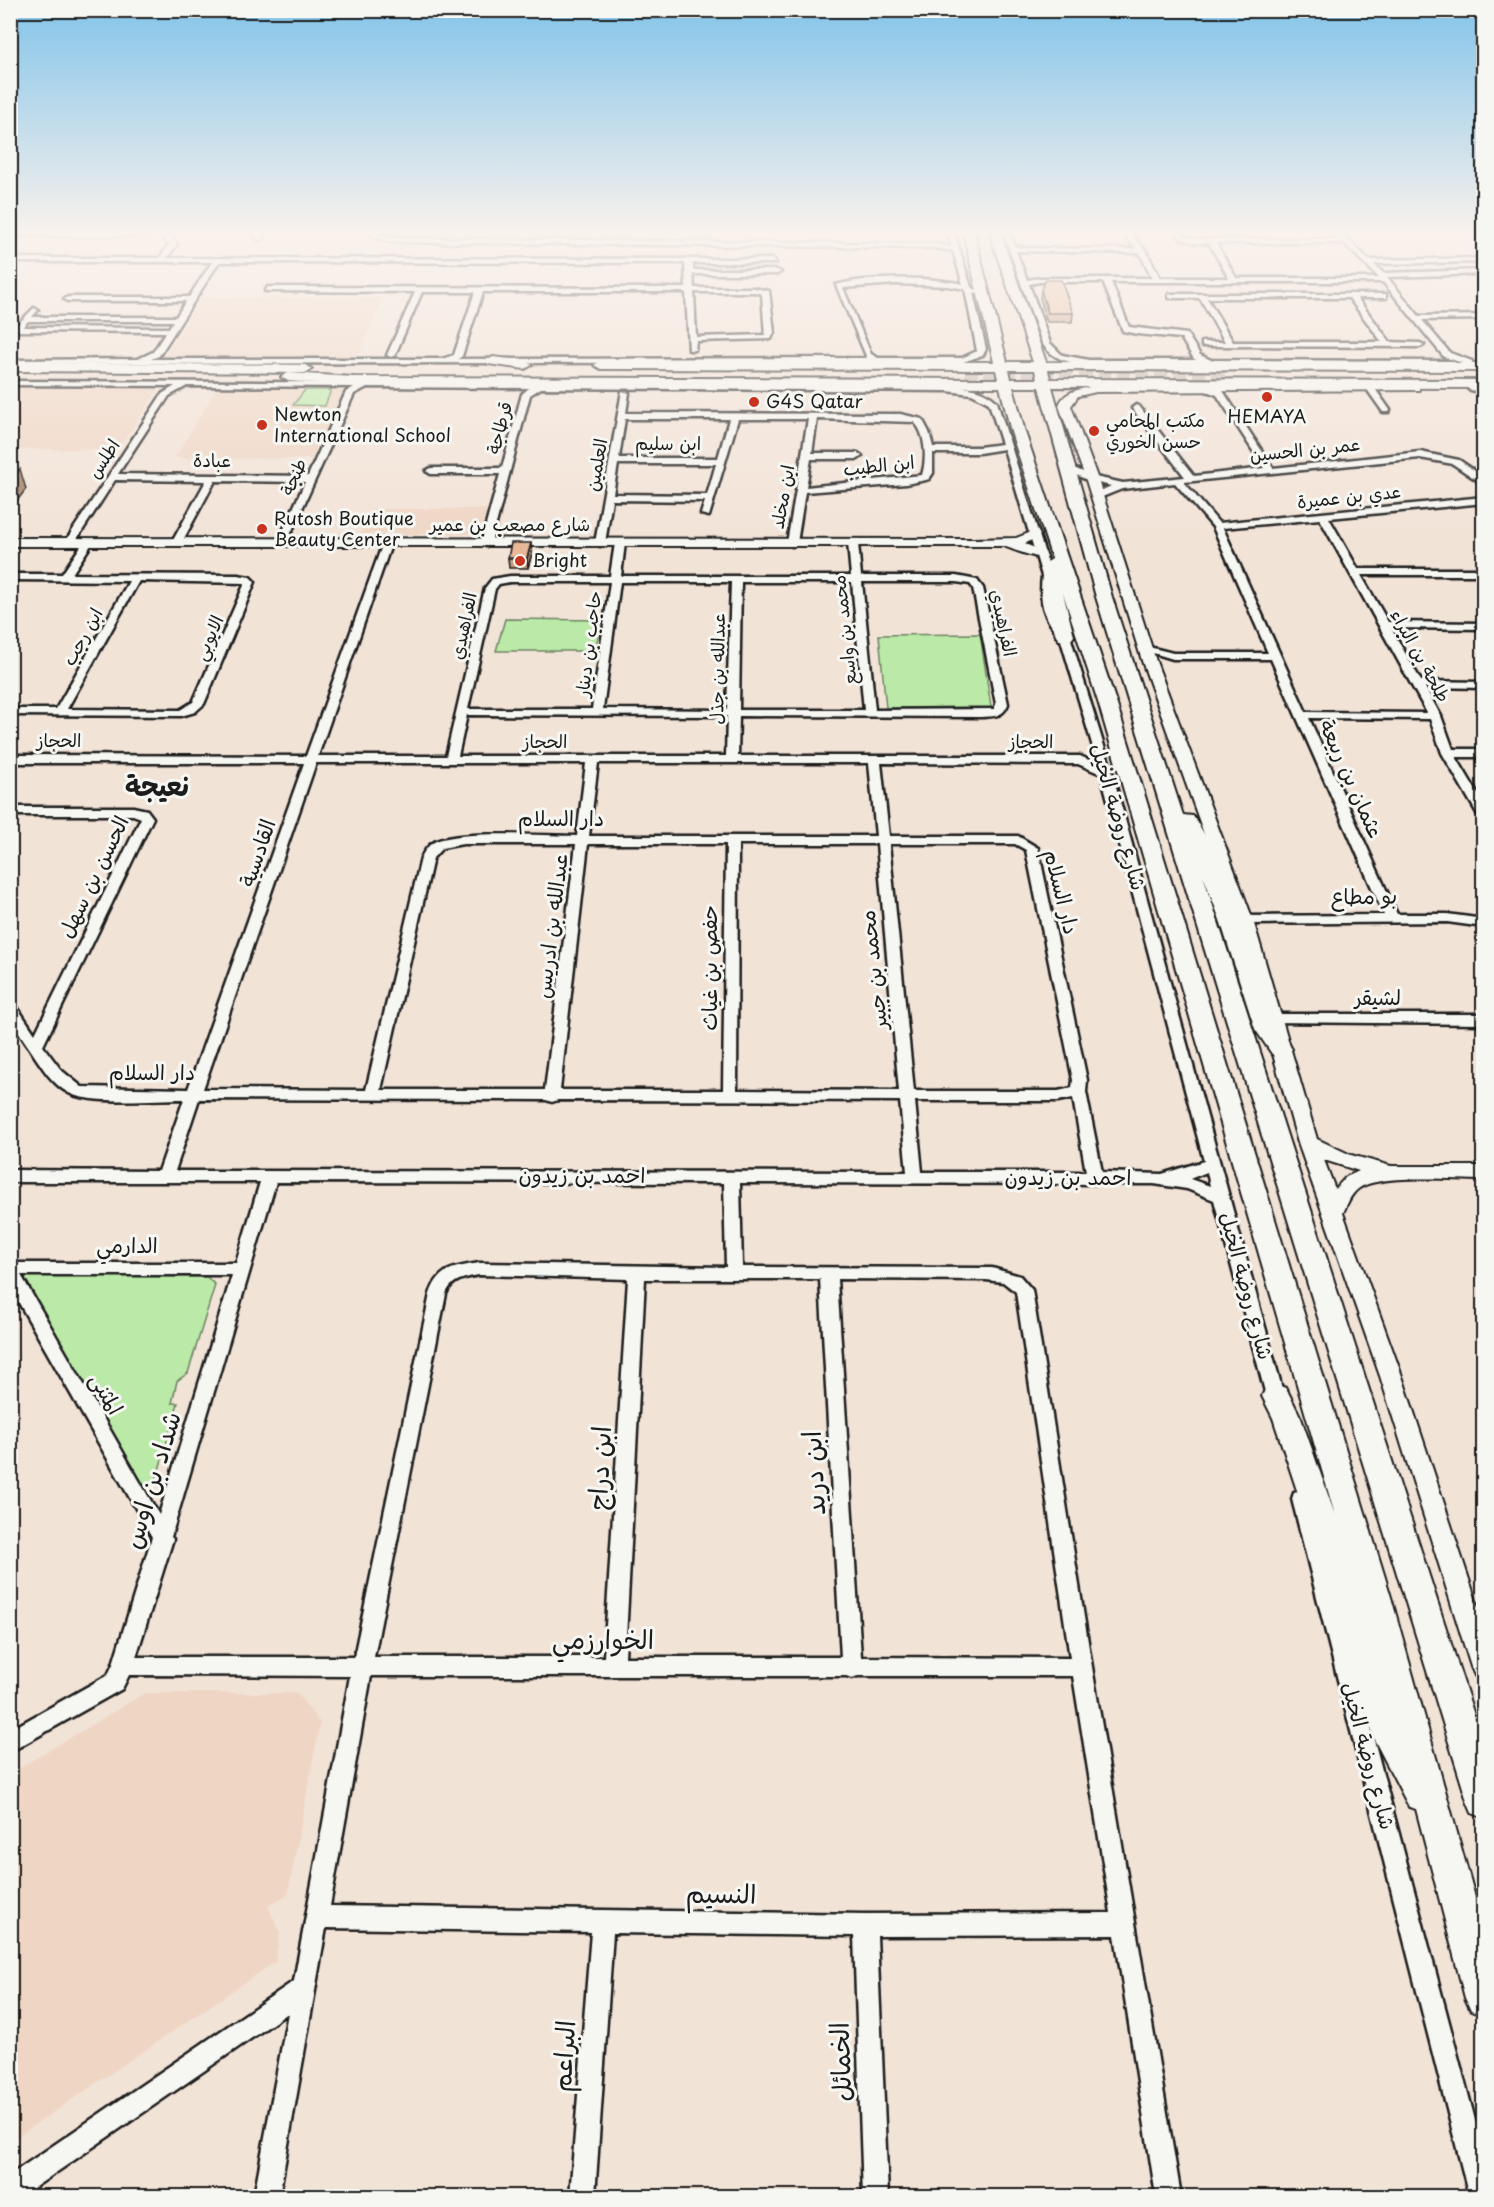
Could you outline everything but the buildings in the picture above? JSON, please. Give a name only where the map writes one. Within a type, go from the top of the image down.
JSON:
[{"type":"main road","name":"شارع روضة الخيل","points":[[993,335],[1018,432],[1055,533],[1108,705],[1375,1597],[1484,1998]]},
{"type":"main road","points":[[1026,335],[1030,371]]},
{"type":"main road","points":[[10,367],[293,373],[355,365],[854,363],[941,365],[964,363],[981,358],[987,354],[995,342]]},
{"type":"main road","points":[[1013,348],[1030,371],[1082,386],[1192,384],[1479,386]]},
{"type":"main road","points":[[645,365],[666,360]]},
{"type":"main road","points":[[493,361],[525,365]]},
{"type":"main road","points":[[825,361],[854,363]]},
{"type":"main road","points":[[1281,362],[1295,365]]},
{"type":"main road","points":[[941,365],[990,389],[1030,371],[1063,363],[1211,368],[1247,365]]},
{"type":"main road","points":[[1063,363],[1059,376],[1082,386]]},
{"type":"main road","points":[[10,375],[293,373],[965,375],[1005,381],[1030,371],[1086,364],[1484,365]]},
{"type":"main road","name":"شارع روضة الخيل","points":[[1030,371],[1058,465],[1055,533],[1104,597],[1484,1800]]},
{"type":"main road","points":[[1224,383],[1484,372]]},
{"type":"main road","points":[[293,373],[332,380],[782,383],[965,375]]},
{"type":"main road","points":[[1224,383],[1484,379]]},
{"type":"main road","points":[[484,381],[508,386]]},
{"type":"main road","points":[[638,387],[667,382]]},
{"type":"main road","points":[[1040,402],[1082,386]]},
{"type":"main road","points":[[1009,451],[1018,432]]},
{"type":"main road","points":[[1065,636],[1054,597],[1056,580],[1048,547],[1055,533],[1098,499]]},
{"type":"main road","points":[[1075,556],[1082,581],[1104,597]]},
{"type":"main road","points":[[1171,807],[1186,820],[1198,838],[1231,920],[1266,1029],[1281,1049]]},
{"type":"main road","points":[[1276,1396],[1292,1431],[1343,1581],[1392,1741],[1402,1763],[1435,1814]]},
{"type":"street","points":[[138,362],[156,354],[169,335]]},
{"type":"street","points":[[375,361],[391,355],[400,335]]},
{"type":"street","points":[[458,356],[465,335]]},
{"type":"street","points":[[691,335],[692,361]]},
{"type":"street","points":[[691,339],[762,338],[769,335]]},
{"type":"street","points":[[859,335],[868,355],[878,361]]},
{"type":"street","points":[[854,363],[963,360],[980,353],[982,349],[979,335]]},
{"type":"street","points":[[1043,335],[1052,353],[1063,363],[1193,359],[1211,362],[1469,363],[1484,365]]},
{"type":"street","points":[[1172,335],[1184,336],[1193,359]]},
{"type":"street","points":[[1225,335],[1230,344]]},
{"type":"street","points":[[1380,335],[1386,343]]},
{"type":"street","points":[[1431,335],[1447,355],[1469,363]]},
{"type":"street","points":[[1279,344],[1279,341],[1420,345]]},
{"type":"street","points":[[1205,344],[1386,343]]},
{"type":"street","points":[[1316,344],[1326,362]]},
{"type":"street","points":[[1330,344],[1343,362]]},
{"type":"street","points":[[156,354],[158,359],[166,362]]},
{"type":"street","points":[[391,355],[400,361]]},
{"type":"street","points":[[854,363],[868,355]]},
{"type":"street","points":[[1438,363],[1444,361],[1447,355]]},
{"type":"street","points":[[444,361],[458,356],[470,361]]},
{"type":"street","points":[[10,362],[825,361]]},
{"type":"street","points":[[10,383],[638,387]]},
{"type":"street","points":[[1224,383],[1270,470]]},
{"type":"street","points":[[1484,392],[1479,386],[1370,388],[1224,383],[1209,389],[1082,386],[1069,397],[1065,406],[1092,479],[1150,664],[1244,920],[1308,1143],[1391,1377],[1484,1667]]},
{"type":"street","points":[[155,384],[164,388],[166,394],[176,388],[191,385]]},
{"type":"street","points":[[1192,384],[1209,389]]},
{"type":"street","points":[[1370,388],[1385,384]]},
{"type":"street","points":[[340,385],[350,392],[368,385]]},
{"type":"street","name":"قرطاجة","points":[[508,386],[523,390],[526,394]]},
{"type":"street","name":"قرطاجة","points":[[486,543],[526,394],[539,386]]},
{"type":"street","points":[[612,387],[625,393],[638,387]]},
{"type":"street","name":"شارع روضة الخيل","points":[[638,387],[947,388],[979,393],[994,404],[1009,451],[1055,533],[1045,595],[1052,621],[1065,636],[1106,772],[1213,1163],[1276,1396],[1482,2196]]},
{"type":"street","points":[[1370,388],[1386,410]]},
{"type":"street","name":"طنجة","points":[[283,542],[350,392]]},
{"type":"street","name":"العلمين","points":[[600,543],[625,393]]},
{"type":"street","name":"اطلس","points":[[70,542],[166,394]]},
{"type":"street","points":[[1136,408],[1192,479]]},
{"type":"street","name":"ابن الطيب","points":[[622,416],[916,419],[923,426],[931,470],[926,477],[906,481],[801,490]]},
{"type":"street","name":"ابن سليم","points":[[706,514],[734,417]]},
{"type":"street","name":"ابن مخلد","points":[[792,543],[813,418]]},
{"type":"street","points":[[929,450],[1009,451],[1028,464]]},
{"type":"street","name":"عمر بن الحسين","points":[[1098,499],[1110,489],[1122,486],[1420,455],[1456,462],[1484,482]]},
{"type":"street","name":"ابن مخلد","points":[[807,456],[858,456]]},
{"type":"street","name":"ابن سليم","points":[[614,461],[722,461]]},
{"type":"street","name":"عمر بن الحسين","points":[[1058,465],[1092,479],[1122,486]]},
{"type":"street","name":"قرطاجة","points":[[430,471],[505,471]]},
{"type":"street","name":"عبادة","points":[[112,477],[312,478]]},
{"type":"street","points":[[177,542],[212,478]]},
{"type":"street","name":"عثمان بن ربيعة","points":[[1177,480],[1217,526],[1392,918]]},
{"type":"street","points":[[608,497],[711,498]]},
{"type":"street","name":"عدي بن عميرة","points":[[1217,526],[1484,500]]},
{"type":"street","name":"طلحة بن البراء","points":[[1323,516],[1435,716],[1448,753],[1484,815]]},
{"type":"street","name":"شارع مصعب بن عمير","points":[[974,543],[1023,546],[1055,533]]},
{"type":"street","name":"شارع مصعب بن عمير","points":[[10,542],[974,543],[1018,542],[1055,533]]},
{"type":"street","points":[[65,578],[87,542]]},
{"type":"street","name":"القادسية","points":[[165,1176],[387,542]]},
{"type":"street","name":"حاجب بن دينار","points":[[597,713],[620,543]]},
{"type":"street","name":"محمد بن واسع","points":[[853,543],[870,714]]},
{"type":"street","points":[[1355,572],[1484,572]]},
{"type":"street","points":[[10,588],[14,578]]},
{"type":"street","name":"الايوبي","points":[[10,712],[181,713],[191,710],[198,704],[250,582],[238,578],[14,578]]},
{"type":"street","name":"ابن رجب","points":[[60,712],[135,578]]},
{"type":"street","name":"الفراهيدي","points":[[451,761],[492,585],[510,579],[956,579],[973,582],[978,588],[1002,704],[999,712],[991,714],[463,712]]},
{"type":"street","name":"عبدالله بن جذل","points":[[732,760],[736,579]]},
{"type":"street","points":[[1385,626],[1484,626]]},
{"type":"street","points":[[1145,649],[1173,656],[1275,656]]},
{"type":"street","points":[[1150,664],[1173,656]]},
{"type":"street","points":[[1417,684],[1484,685]]},
{"type":"street","points":[[1302,715],[1435,716]]},
{"type":"street","name":"الحجاز","points":[[10,759],[1080,760],[1100,752]]},
{"type":"street","points":[[1448,753],[1484,753]]},
{"type":"street","name":"عبدالله بن ادريس","points":[[552,1097],[592,760]]},
{"type":"street","name":"محمد بن جبير","points":[[875,760],[915,1177]]},
{"type":"street","name":"الحجاز","points":[[1080,760],[1106,772]]},
{"type":"street","name":"الحسن بن سهل","points":[[10,811],[133,812],[143,813],[147,818],[36,1046]]},
{"type":"street","name":"حفص بن غياث","points":[[730,1097],[732,839]]},
{"type":"street","name":"دار السلام","points":[[10,1007],[36,1046],[65,1083],[75,1090],[91,1094],[908,1098],[1058,1096],[1079,1092],[1080,1080],[1032,848],[1018,840],[463,840],[438,845],[430,851],[372,1095]]},
{"type":"street","name":"بو مطاع","points":[[1244,920],[1447,918],[1484,923]]},
{"type":"street","name":"لشيقر","points":[[1272,1019],[1484,1019]]},
{"type":"street","points":[[1079,1092],[1095,1178]]},
{"type":"street","points":[[1308,1143],[1326,1154],[1343,1160],[1406,1173]]},
{"type":"street","name":"احمد بن زيدون","points":[[10,1176],[1154,1178],[1186,1174],[1213,1163]]},
{"type":"street","points":[[1333,1213],[1347,1186],[1369,1176],[1406,1173],[1484,1173]]},
{"type":"street","name":"شداد بن اوس","points":[[10,1742],[114,1682],[123,1666],[163,1539],[270,1176]]},
{"type":"street","points":[[732,1176],[734,1273]]},
{"type":"street","name":"احمد بن زيدون","points":[[1154,1178],[1189,1184],[1222,1197]]},
{"type":"street","name":"الدارمي","points":[[10,1270],[243,1269]]},
{"type":"street","points":[[267,2196],[362,1668],[438,1294],[442,1283],[451,1275],[478,1269],[637,1273],[1001,1274],[1017,1281],[1024,1290],[1082,1667],[1169,2196]]},
{"type":"street","name":"المثنى","points":[[10,1270],[163,1539]]},
{"type":"street","name":"ابن دراج","points":[[614,1666],[637,1273]]},
{"type":"street","name":"ابن دريد","points":[[828,1273],[852,1669]]},
{"type":"street","name":"الخوارزمي","points":[[123,1666],[362,1668],[614,1666],[852,1669],[1082,1667]]},
{"type":"street","name":"النسيم","points":[[316,1917],[865,1925],[1124,1924]]},
{"type":"street","name":"البراعم","points":[[582,2196],[603,1920]]},
{"type":"street","name":"الخمائل","points":[[865,1925],[875,2196]]},
{"type":"street","points":[[10,2190],[304,1988]]},
{"type":"shaded area","points":[[178,335],[367,335],[357,358],[163,358]]},
{"type":"shaded area","points":[[151,386],[160,388],[117,450],[11,449],[11,387]]},
{"type":"shaded area","name":"Newton International School","points":[[217,388],[339,389],[345,392],[313,459],[175,458]]},
{"type":"shaded area","points":[[370,509],[487,509],[480,534],[360,534]]},
{"type":"shaded area","points":[[145,1693],[297,1693],[320,1723],[288,1894],[268,1906],[280,1932],[275,1962],[11,2141],[11,1773]]},
{"type":"green space","points":[[305,390],[331,390],[325,406],[293,405]]},
{"type":"green space","points":[[505,619],[600,620],[596,651],[496,651]]},
{"type":"green space","points":[[980,634],[991,707],[886,708],[879,635]]},
{"type":"green space","points":[[26,1275],[207,1277],[215,1285],[188,1373],[177,1381],[172,1403],[178,1403],[155,1484],[141,1489],[23,1284]]},
{"type":"tunnel","points":[[965,377],[1228,378]]},
{"type":"place","name":"HEMAYA","points":[[1267,397]]},
{"type":"place","name":"G4S Qatar","points":[[754,402]]},
{"type":"place","name":"Newton International School","points":[[262,425]]},
{"type":"place","name":"مكتب المحامي حسن الخوري","points":[[1094,431]]},
{"type":"place","name":"Rutosh Boutique Beauty Center","points":[[262,529]]},
{"type":"place","name":"Bright","points":[[520,561]]},
{"type":"district","name":"نعيجة","points":[[157,787]]}]
